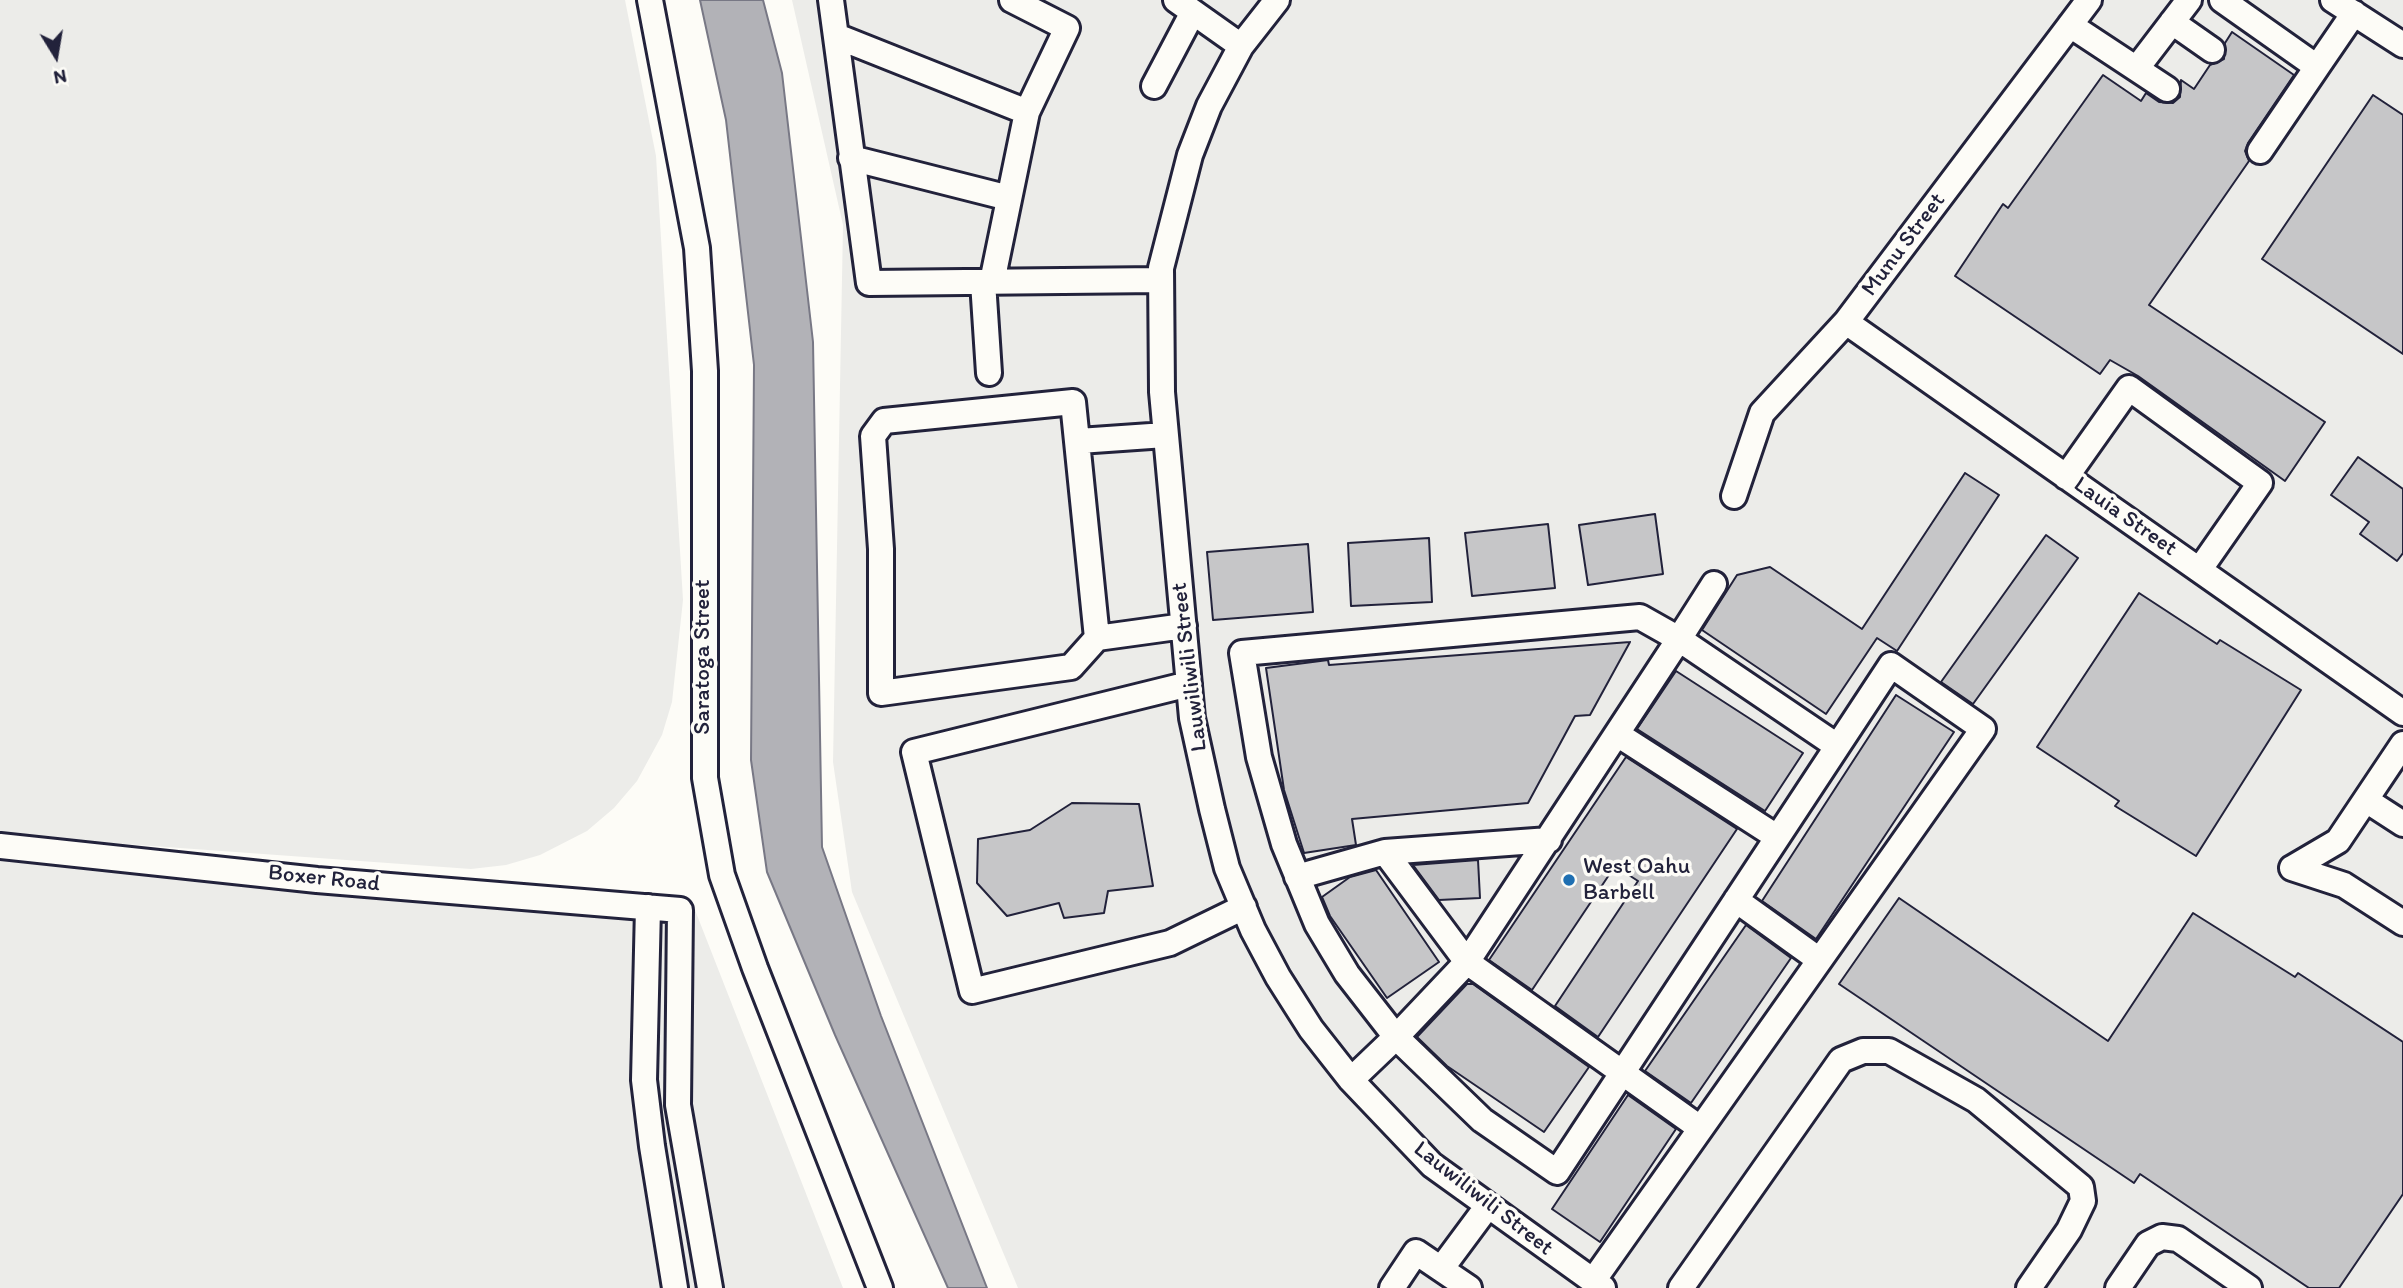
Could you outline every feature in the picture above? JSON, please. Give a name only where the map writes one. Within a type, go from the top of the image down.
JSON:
[{"type":"street","name":"Saratoga Street","points":[[650,0],[697,248],[705,371],[702,680],[705,778],[722,875],[755,968],[880,1288]]},
{"type":"street","points":[[831,0],[869,283],[1160,280]]},
{"type":"street","points":[[989,373],[987,282],[1009,198],[1027,112],[1067,28],[1012,0]]},
{"type":"street","name":"Lauwiliwili Street","points":[[1277,0],[1241,46],[1209,106],[1189,155],[1173,210],[1160,280],[1160,344],[1166,435],[1192,718],[1212,810],[1227,868],[1278,977],[1311,1029],[1351,1080],[1432,1166],[1598,1284]]},
{"type":"street","name":"Munu Street","points":[[1734,496],[1762,413],[1846,323],[2089,0]]},
{"type":"street","points":[[2137,68],[2189,0]]},
{"type":"street","points":[[2222,0],[2317,67]]},
{"type":"street","points":[[1154,86],[1184,6],[1241,46]]},
{"type":"street","points":[[2260,151],[2317,67],[2343,6],[2403,45]]},
{"type":"street","points":[[2172,22],[2212,51]]},
{"type":"street","points":[[2070,24],[2167,89]]},
{"type":"street","points":[[836,36],[1027,112]]},
{"type":"street","points":[[851,158],[1009,198]]},
{"type":"street","name":"Lauia Street","points":[[1846,323],[2403,713]]},
{"type":"street","points":[[2066,477],[2129,388],[2260,482],[2200,569]]},
{"type":"street","points":[[1097,638],[1073,402],[884,421],[873,436],[881,549],[881,692],[1071,667],[1097,638],[1184,626]]},
{"type":"street","points":[[1079,441],[1166,435]]},
{"type":"street","points":[[1351,1080],[1467,962],[1714,584]]},
{"type":"street","points":[[1598,1284],[1700,1128],[1983,729],[1891,665],[1557,1172],[1482,1120],[1396,1037],[1347,974],[1317,924],[1284,844],[1259,757],[1242,653],[1640,617],[1679,639],[1837,746]]},
{"type":"street","points":[[1189,684],[914,752],[972,992],[1170,943],[1244,907]]},
{"type":"street","points":[[1617,734],[1777,837]]},
{"type":"street","points":[[2403,744],[2337,841],[2292,868],[2344,885],[2403,923]]},
{"type":"street","points":[[2366,800],[2403,824]]},
{"type":"street","points":[[1297,877],[1385,852],[1549,839]]},
{"type":"street","name":"Boxer Road","points":[[0,846],[317,880],[680,910],[678,1105],[710,1288]]},
{"type":"street","points":[[1385,852],[1467,962],[1700,1128]]},
{"type":"street","points":[[1736,900],[1818,959]]},
{"type":"street","points":[[648,907],[644,1080],[675,1288]]},
{"type":"street","points":[[1681,1288],[1841,1060],[1863,1051],[1889,1051],[1976,1100],[2081,1187],[2083,1201],[2069,1230],[2029,1288]]},
{"type":"street","points":[[1441,1269],[1487,1207]]},
{"type":"street","points":[[2118,1288],[2148,1244],[2162,1237],[2178,1239],[2224,1281],[2249,1288]]},
{"type":"street","points":[[1392,1288],[1416,1252],[1469,1288]]},
{"type":"shaded area","points":[[0,0],[625,0],[656,156],[683,600],[672,702],[662,735],[637,781],[614,808],[587,831],[540,855],[506,865],[471,869],[0,835]]},
{"type":"shaded area","points":[[700,0],[763,0],[782,73],[813,342],[822,847],[881,1016],[987,1288],[948,1288],[835,1035],[767,872],[751,760],[754,365],[726,120]]},
{"type":"shaded area","points":[[792,0],[2403,0],[2403,1288],[1018,1288],[852,892],[833,762],[843,225]]},
{"type":"shaded area","points":[[0,850],[642,899],[669,895],[682,898],[695,910],[843,1288],[0,1288]]},
{"type":"building","points":[[2232,32],[2294,75],[2248,143],[2245,151],[2249,161],[2149,305],[2325,422],[2285,481],[2138,376],[2110,360],[2100,374],[1955,276],[2003,204],[2008,208],[2103,75],[2141,101],[2146,93],[2159,102],[2173,103],[2180,97],[2181,80],[2194,89],[2210,65],[2224,59],[2225,43]]},
{"type":"building","points":[[2373,95],[2403,115],[2403,354],[2262,259]]},
{"type":"building","points":[[2358,457],[2403,489],[2403,553],[2397,561],[2360,534],[2369,522],[2331,495]]},
{"type":"building","points":[[1965,473],[1999,495],[1897,651],[1877,638],[1826,714],[1702,630],[1737,575],[1770,567],[1862,629]]},
{"type":"building","points":[[1655,514],[1663,574],[1588,585],[1579,525]]},
{"type":"building","points":[[1548,524],[1555,588],[1472,596],[1465,533]]},
{"type":"building","points":[[2046,535],[2078,558],[1973,704],[1941,682]]},
{"type":"building","points":[[1429,538],[1432,602],[1351,606],[1348,543]]},
{"type":"building","points":[[1308,544],[1313,612],[1213,620],[1207,552]]},
{"type":"building","points":[[2139,593],[2217,644],[2220,640],[2301,690],[2196,856],[2115,806],[2119,801],[2037,747]]},
{"type":"building","points":[[1630,642],[1590,715],[1575,716],[1528,803],[1352,819],[1356,845],[1304,853],[1284,790],[1266,668],[1328,660],[1329,665]]},
{"type":"building","points":[[1676,671],[1803,753],[1765,811],[1637,729]]},
{"type":"building","points":[[1896,695],[1954,732],[1816,939],[1762,901]]},
{"type":"building","points":[[1626,757],[1737,829],[1598,1037],[1555,1006],[1638,881],[1615,866],[1532,990],[1489,960]]},
{"type":"building","points":[[1072,803],[1139,804],[1153,886],[1108,891],[1104,913],[1064,918],[1059,903],[1007,916],[977,883],[978,839],[1030,830]]},
{"type":"building","points":[[1478,860],[1480,898],[1439,900],[1413,865]]},
{"type":"building","points":[[1376,870],[1439,962],[1387,998],[1330,916],[1322,897],[1350,877]]},
{"type":"building","points":[[1899,898],[2108,1041],[2193,913],[2295,977],[2298,973],[2403,1042],[2403,1194],[2339,1288],[2309,1288],[2140,1174],[2134,1183],[1839,984]]},
{"type":"building","points":[[1746,925],[1791,958],[1691,1103],[1645,1071]]},
{"type":"building","points":[[1467,984],[1473,984],[1589,1067],[1544,1132],[1447,1066],[1417,1037]]},
{"type":"building","points":[[1628,1095],[1676,1129],[1600,1242],[1552,1209]]},
{"type":"place","name":"West Oahu Barbell","points":[[1569,880]]}]
